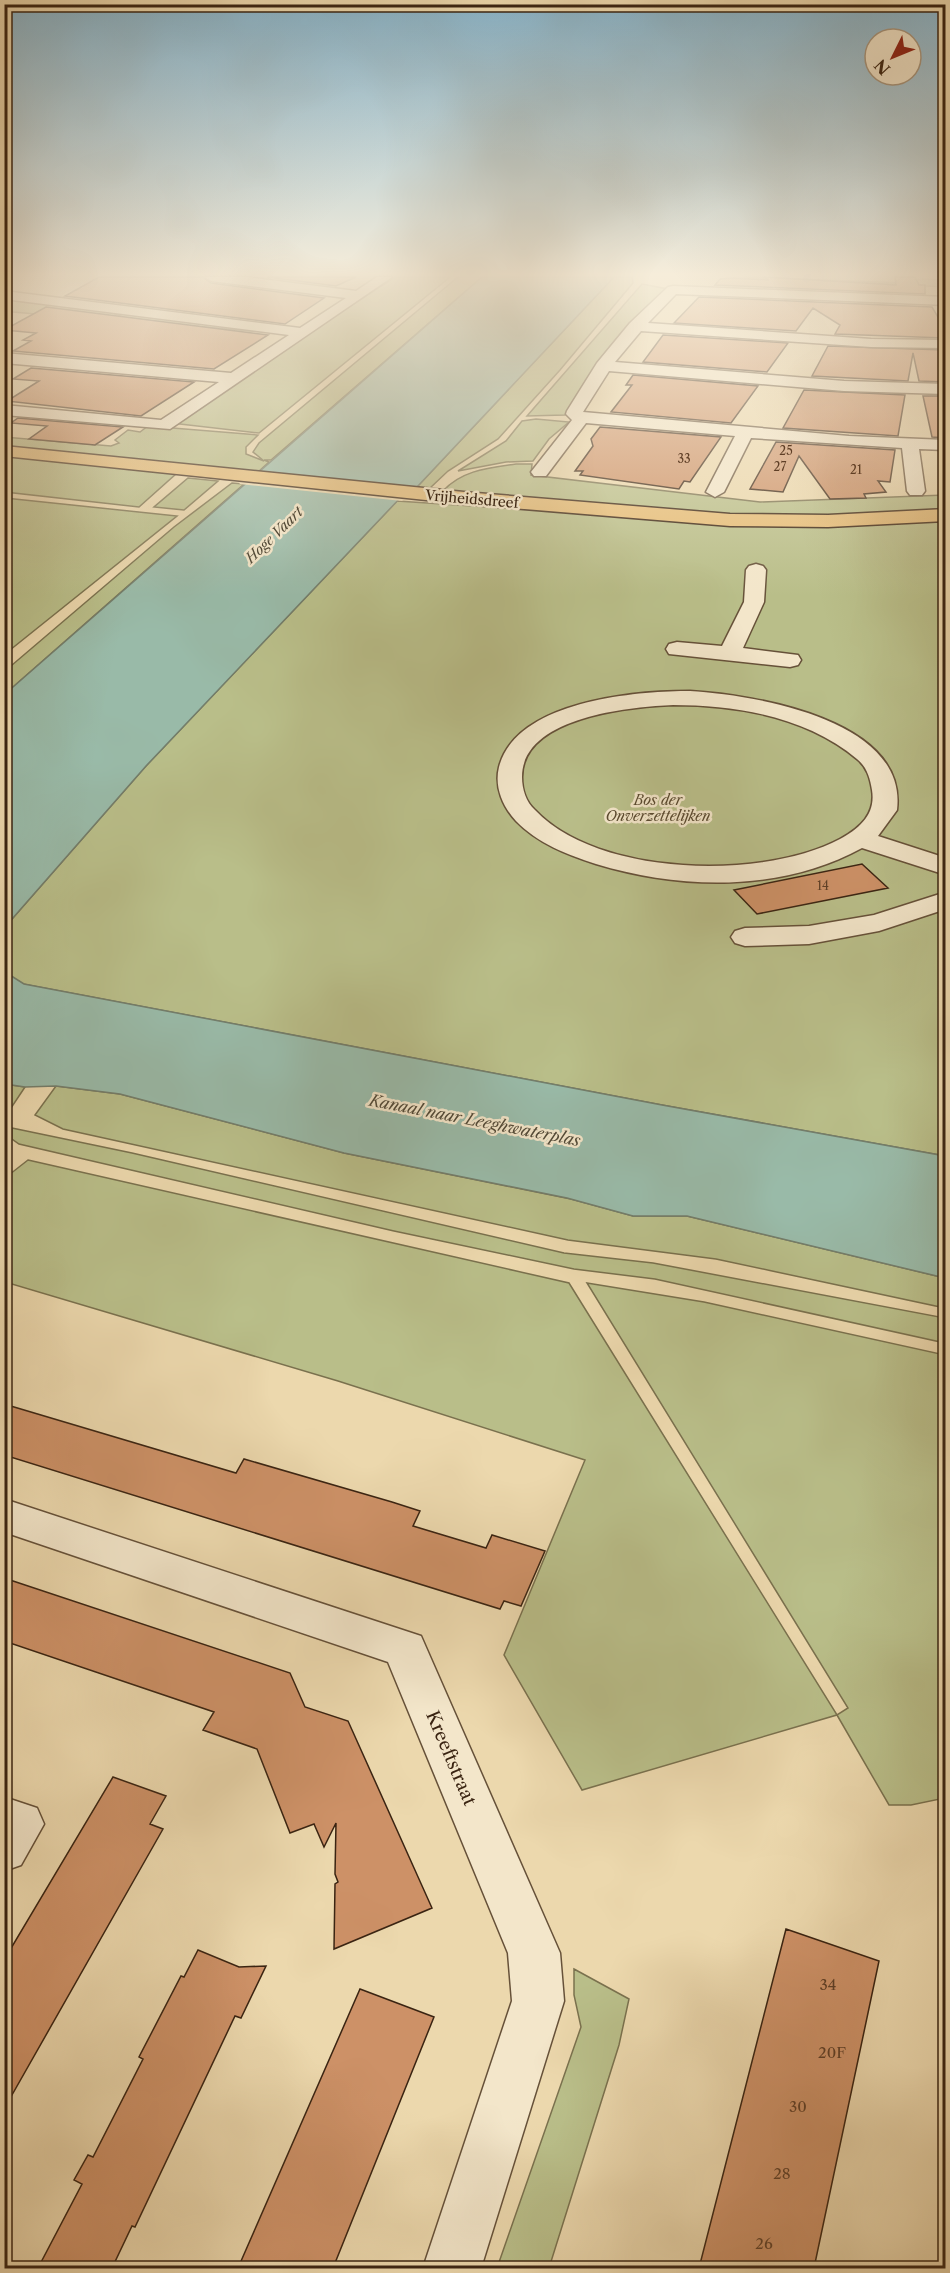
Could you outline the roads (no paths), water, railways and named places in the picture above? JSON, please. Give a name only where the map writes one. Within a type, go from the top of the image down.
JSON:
[{"type":"main road","name":"Vrijheidsdreef","points":[[4,451],[464,498],[730,520],[828,521],[944,515]]},
{"type":"street","points":[[4,410],[164,425],[225,383]]},
{"type":"street","points":[[592,383],[574,414],[582,418],[746,433],[945,445]]},
{"type":"street","points":[[809,383],[945,389]]},
{"type":"street","points":[[540,472],[582,418]]},
{"type":"street","points":[[715,492],[746,433]]},
{"type":"street","points":[[910,444],[916,491]]},
{"type":"street","points":[[730,653],[754,602],[756,570]]},
{"type":"street","points":[[677,649],[790,660]]},
{"type":"street","points":[[860,839],[884,812],[886,782],[867,753],[830,729],[781,711],[724,700],[665,698],[609,704],[561,719],[526,740],[509,766],[510,794],[532,822],[573,847],[629,865],[694,874],[759,872],[817,860],[860,839],[945,867]]},
{"type":"street","points":[[745,937],[809,935],[879,923],[945,900]]},
{"type":"street","name":"Kreeftstraat","points":[[4,1515],[405,1649],[534,1953],[538,2001],[452,2268]]},
{"type":"street","points":[[4,1819],[20,1824],[4,1849]]},
{"type":"water","name":"Hoge Vaart","points":[[361,383],[514,383],[417,487],[402,496],[146,766],[5,927],[5,694]]},
{"type":"water","name":"Kanaal naar Leeghwaterplas","points":[[5,972],[24,984],[662,1105],[945,1156],[945,1278],[687,1216],[633,1216],[567,1198],[344,1153],[120,1094],[56,1086],[25,1087],[5,1084]]},
{"type":"park label","name":"Bos der Onverzettelijken","points":[[658,808]]}]
